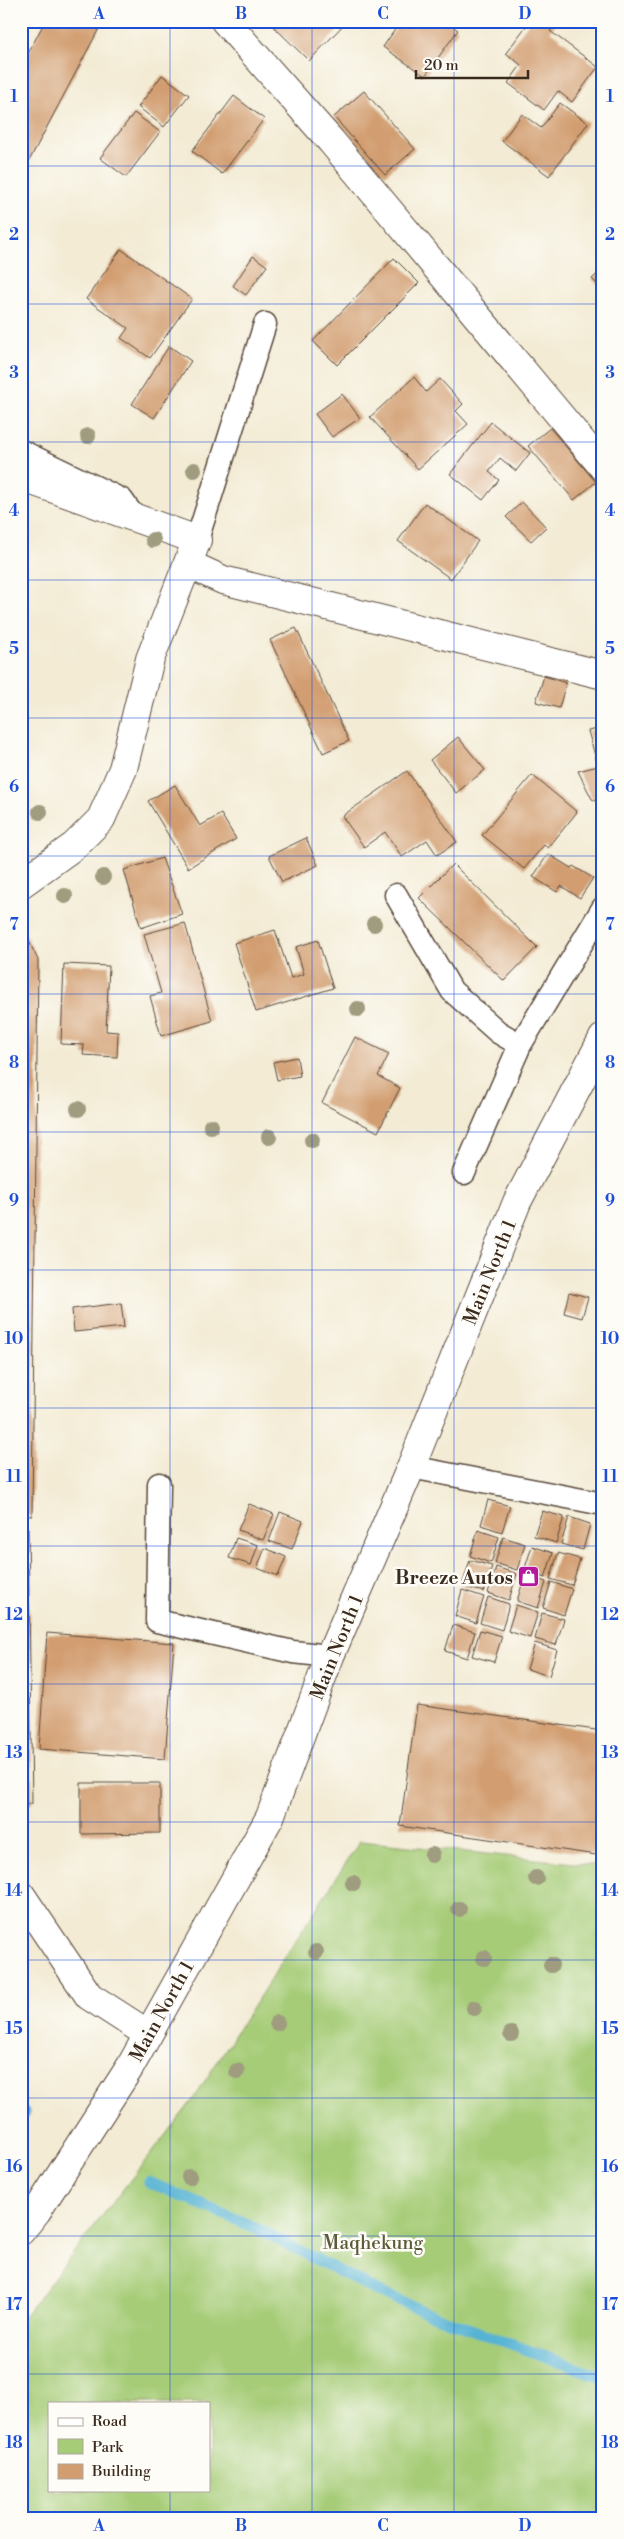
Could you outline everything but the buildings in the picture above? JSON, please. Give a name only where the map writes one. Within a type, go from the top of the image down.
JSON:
[{"type":"street","points":[[225,21],[331,141],[603,466]]},
{"type":"street","points":[[21,477],[135,518],[193,552],[224,580],[603,674]]},
{"type":"street","points":[[21,884],[74,846],[101,819],[122,769],[150,659],[193,552]]},
{"type":"street","name":"Main North 1","points":[[21,2231],[130,2067],[270,1817],[330,1656],[411,1466],[517,1202],[603,1038]]},
{"type":"street","points":[[21,1895],[89,1996],[148,2034]]},
{"type":"lane","points":[[193,552],[265,324]]},
{"type":"lane","points":[[21,451],[122,500],[135,518]]},
{"type":"lane","points":[[396,895],[452,991],[498,1032],[520,1045]]},
{"type":"lane","points":[[464,1173],[520,1045],[603,908]]},
{"type":"lane","points":[[411,1466],[603,1504]]},
{"type":"lane","points":[[159,1484],[157,1621],[293,1652],[330,1656]]},
{"type":"green space","name":"Maqhekung","points":[[360,1841],[603,1866],[603,2518],[21,2518],[21,2320],[192,2101]]},
{"type":"waterway","points":[[149,2182],[262,2231],[377,2291],[430,2314],[603,2378]]},
{"type":"place","name":"Breeze Autos","points":[[529,1577]]}]
